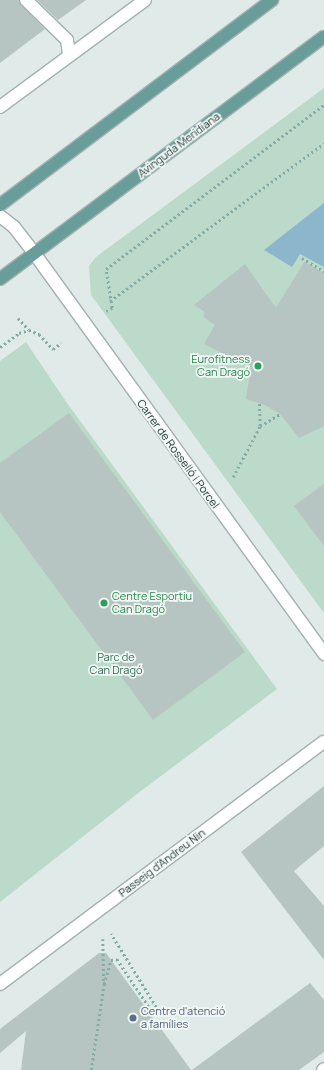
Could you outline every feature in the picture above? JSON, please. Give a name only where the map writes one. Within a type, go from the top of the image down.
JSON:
[{"type":"main road","points":[[0,205],[272,0]]},
{"type":"main road","name":"Avinguda Meridiana","points":[[0,279],[324,37]]},
{"type":"street","points":[[26,0],[67,40],[69,55]]},
{"type":"street","points":[[0,107],[145,0]]},
{"type":"street","points":[[0,216],[14,228],[34,254]]},
{"type":"street","name":"Carrer de Rosselló i Porcel","points":[[34,254],[324,654]]},
{"type":"street","name":"Passeig d'Andreu Nin","points":[[0,984],[324,742]]},
{"type":"path","points":[[106,311],[112,308],[106,269],[324,105]]},
{"type":"path","points":[[110,301],[324,143]]},
{"type":"path","points":[[302,258],[324,271]]},
{"type":"path","points":[[18,318],[29,330],[39,334],[53,349],[61,343]]},
{"type":"path","points":[[0,347],[19,333],[29,330]]},
{"type":"path","points":[[233,477],[260,426],[259,402]]},
{"type":"path","points":[[260,426],[280,414]]},
{"type":"path","points":[[91,1070],[104,984],[111,960],[117,959],[151,1010],[156,1007],[111,934]]},
{"type":"path","points":[[104,939],[104,984]]},
{"type":"green space","points":[[324,88],[324,613],[91,295],[89,266],[96,257]]},
{"type":"green space","name":"Centre Esportiu Can Dragó","points":[[26,342],[67,403],[277,689],[137,794],[0,902],[0,361]]},
{"type":"water","points":[[324,203],[324,267],[300,254],[292,267],[264,250]]},
{"type":"building","points":[[0,0],[19,0],[21,5],[45,29],[0,63]]},
{"type":"building","points":[[37,0],[86,0],[58,20]]},
{"type":"building","name":"Eurofitness Can Dragó","points":[[304,262],[324,273],[324,426],[299,438],[280,414],[265,405],[246,399],[251,368],[204,344],[215,325],[203,317],[205,312],[194,305],[245,264],[276,308]]},
{"type":"building","points":[[69,413],[245,652],[153,720],[0,512],[0,463]]},
{"type":"building","points":[[324,484],[324,546],[294,506]]},
{"type":"building","points":[[324,786],[324,846],[294,871],[324,906],[324,960],[241,852]]},
{"type":"building","points":[[99,953],[106,953],[191,1070],[21,1070],[26,1031],[0,1053],[0,1029]]},
{"type":"building","points":[[310,983],[324,1000],[324,1052],[299,1070],[192,1070]]},
{"type":"place","name":"Eurofitness Can Dragó","points":[[258,366]]},
{"type":"place","name":"Centre Esportiu Can Dragó","points":[[104,603]]},
{"type":"place","name":"Centre d'atenció a famílies","points":[[133,1018]]},
{"type":"park label","name":"Parc de Can Dragó","points":[[116,664]]}]
